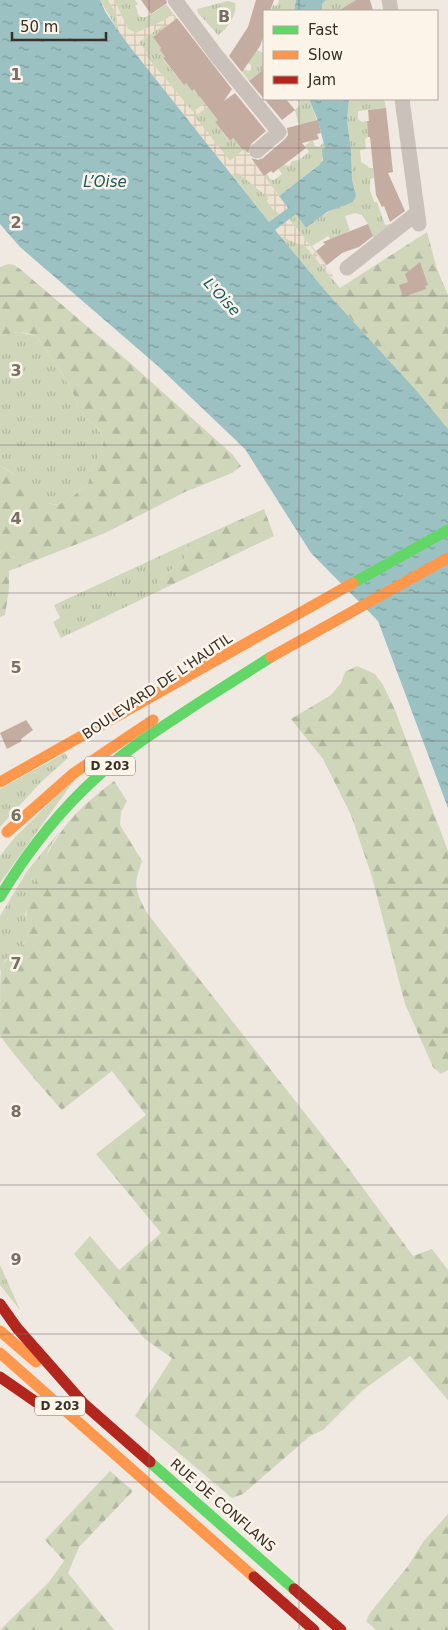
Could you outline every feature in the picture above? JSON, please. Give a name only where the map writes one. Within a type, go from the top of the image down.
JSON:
[{"type":"main road","name":"BOULEVARD DE L'HAUTIL","points":[[114,731],[212,664],[448,530]]},
{"type":"main road","name":"BOULEVARD DE L'HAUTIL","points":[[4,837],[53,790],[101,753],[151,722],[252,668],[448,558]]},
{"type":"main road","name":"D 203","points":[[0,782],[212,664]]},
{"type":"main road","name":"D 203","points":[[0,897],[32,848],[87,785],[138,742],[252,668]]},
{"type":"main road","name":"BOULEVARD DE L'HAUTIL","points":[[4,837],[33,796],[72,760]]},
{"type":"main road","name":"D 203","points":[[0,1304],[17,1328],[84,1404]]},
{"type":"main road","points":[[0,1330],[84,1404]]},
{"type":"main road","name":"D 203","points":[[0,1354],[314,1630]]},
{"type":"main road","points":[[0,1377],[120,1459]]},
{"type":"main road","name":"RUE DE CONFLANS","points":[[84,1404],[341,1630]]},
{"type":"street","points":[[175,0],[216,55],[279,132],[257,151]]},
{"type":"street","points":[[347,268],[418,219],[402,100]]},
{"type":"green space","points":[[100,0],[108,0],[116,13],[119,32]]},
{"type":"green space","points":[[114,0],[135,0],[138,4],[135,6],[140,17],[152,14],[166,4],[173,13],[165,20],[136,33],[128,29]]},
{"type":"green space","points":[[279,0],[296,0],[294,10],[271,10],[273,5],[277,6]]},
{"type":"green space","points":[[326,0],[356,0],[340,10],[322,10],[322,4]]},
{"type":"green space","points":[[228,1],[235,3],[235,12],[228,25],[218,35],[198,13],[197,9]]},
{"type":"green space","points":[[162,26],[166,27],[153,37],[161,48],[160,50],[165,57],[163,59],[184,85],[186,83],[192,90],[194,89],[212,98],[193,112],[147,57],[147,53],[139,42]]},
{"type":"green space","points":[[257,50],[263,53],[263,70],[249,81],[241,70],[242,68],[248,71],[251,70],[251,65],[246,62]]},
{"type":"green space","points":[[296,100],[309,100],[317,121],[301,126],[295,110],[300,105],[300,102]]},
{"type":"green space","points":[[349,100],[384,100],[386,108],[358,111],[358,119],[362,122],[367,121],[368,137],[365,139],[366,149],[360,150],[361,162],[369,168],[373,168],[374,178],[370,179],[370,190],[374,202],[377,202],[385,225],[391,224],[392,226],[374,239],[362,215],[355,213],[345,216],[350,231],[331,240],[328,236],[312,246],[326,266],[289,219],[296,214],[306,228],[320,217],[356,196],[352,179],[347,120]]},
{"type":"green space","points":[[214,101],[218,120],[215,122],[229,141],[233,138],[243,150],[252,144],[255,149],[249,154],[243,151],[230,161],[194,116]]},
{"type":"green space","points":[[311,141],[319,147],[324,142],[325,149],[321,163],[279,196],[264,176],[267,174],[270,179],[274,180],[282,174],[278,168],[283,164],[289,166],[292,161],[299,160],[309,152],[305,146]]},
{"type":"green space","points":[[237,172],[269,198],[267,201],[280,214],[269,222],[233,176]]},
{"type":"green space","points":[[427,232],[437,269],[448,295],[448,429],[416,390],[329,295]]},
{"type":"green space","points":[[280,236],[306,247],[340,288],[329,295]]},
{"type":"green space","points":[[8,264],[20,269],[129,362],[232,454],[241,466],[232,473],[185,492],[105,533],[9,571],[9,589],[5,615],[0,617],[0,466],[24,481],[48,503],[59,504],[69,499],[88,484],[91,471],[101,453],[104,440],[98,429],[85,417],[78,407],[63,375],[36,336],[17,332],[0,340],[0,267]]},
{"type":"green space","points":[[19,332],[36,336],[63,375],[78,407],[85,417],[98,429],[104,440],[101,453],[91,471],[88,484],[69,499],[59,504],[45,502],[13,474],[0,466],[0,340],[7,334]]},
{"type":"green space","points":[[264,509],[274,536],[163,589],[157,582],[184,559],[188,543]]},
{"type":"green space","points":[[188,543],[184,559],[157,582],[163,589],[61,638],[53,622],[60,618],[54,605]]},
{"type":"green space","points":[[357,666],[375,674],[383,685],[395,710],[448,851],[448,1070],[441,1074],[433,1067],[405,1004],[372,877],[351,815],[323,759],[291,719],[331,695],[341,683],[345,672]]},
{"type":"green space","points":[[65,753],[68,758],[40,783],[0,827],[0,789]]},
{"type":"green space","points":[[78,775],[0,883],[0,856],[15,837]]},
{"type":"green space","points":[[114,781],[127,801],[121,812],[120,825],[142,861],[136,884],[140,899],[147,913],[349,1169],[413,1256],[432,1249],[448,1270],[448,1400],[410,1356],[363,1390],[323,1430],[310,1436],[243,1494],[232,1498],[135,1416],[172,1358],[145,1339],[74,1254],[90,1236],[119,1270],[161,1233],[96,1154],[146,1115],[112,1071],[62,1110],[0,1034],[1,969],[5,961],[27,938],[27,909],[41,869],[58,836],[69,822],[81,808]]},
{"type":"green space","points":[[60,831],[49,849],[25,914],[29,927],[27,939],[19,949],[5,960],[0,971],[0,916],[27,871]]},
{"type":"green space","points":[[0,1265],[20,1310],[0,1285]]},
{"type":"green space","points":[[110,1471],[133,1491],[79,1547],[68,1573],[114,1630],[0,1630],[49,1582],[64,1561],[45,1540]]},
{"type":"green space","points":[[448,1514],[448,1630],[376,1630],[366,1621],[370,1613],[408,1566],[423,1542]]},
{"type":"shaded area","points":[[108,0],[114,0],[128,29],[136,33],[165,20],[173,13],[177,18],[166,27],[162,26],[139,42],[147,53],[147,57],[193,112],[212,98],[214,101],[195,117],[230,161],[243,150],[249,153],[255,149],[254,154],[249,158],[288,208],[280,214],[267,201],[269,198],[238,173],[233,176],[119,32],[116,13]]},
{"type":"shaded area","points":[[289,219],[334,277],[332,278],[306,247],[280,236],[275,230]]},
{"type":"water","name":"L’Oise","points":[[0,0],[100,0],[106,13],[127,43],[269,222],[288,208],[279,196],[323,160],[322,150],[325,148],[318,121],[309,100],[349,100],[347,120],[352,179],[356,196],[353,202],[327,212],[306,228],[296,214],[275,230],[329,295],[416,390],[448,429],[448,808],[378,621],[311,553],[245,449],[159,367],[20,247],[0,224]]},
{"type":"water","points":[[296,0],[326,0],[322,4],[322,10],[294,10]]},
{"type":"building","points":[[141,0],[166,0],[167,3],[151,14]]},
{"type":"building","points":[[256,0],[274,0],[270,10],[263,10],[263,38],[260,46],[242,72],[229,56],[248,27]]},
{"type":"building","points":[[356,0],[370,0],[373,10],[340,10]]},
{"type":"building","points":[[177,18],[232,89],[224,101],[235,93],[266,131],[251,144],[248,153],[233,138],[230,141],[215,122],[218,120],[194,89],[192,91],[186,83],[184,85],[163,58],[165,57],[160,50],[161,48],[153,37]]},
{"type":"building","points":[[263,70],[263,98],[249,81]]},
{"type":"building","points":[[265,100],[287,100],[295,110],[282,120]]},
{"type":"building","points":[[386,108],[393,172],[388,173],[405,211],[390,222],[384,206],[382,207],[376,195],[367,121],[369,121],[368,110]]},
{"type":"building","points":[[318,120],[321,133],[317,134],[319,139],[302,143],[306,148],[273,173],[271,171],[264,176],[251,158],[258,160],[263,158],[285,139],[288,135],[287,128]]},
{"type":"building","points":[[368,224],[373,236],[359,247],[342,253],[327,265],[316,251],[325,244],[323,242]]},
{"type":"building","points":[[420,262],[428,285],[425,286],[426,289],[403,297],[399,285],[408,282],[405,274]]},
{"type":"building","points":[[26,720],[33,730],[21,739],[22,741],[7,749],[0,733]]},
{"type":"traffic: fast","points":[[353,583],[448,530]]},
{"type":"traffic: fast","points":[[0,897],[21,864],[57,818],[110,765],[161,728],[271,657]]},
{"type":"traffic: fast","points":[[150,1462],[294,1589]]},
{"type":"traffic: slow","points":[[271,657],[448,558]]},
{"type":"traffic: slow","points":[[0,782],[353,583]]},
{"type":"traffic: slow","points":[[7,832],[74,773],[153,720]]},
{"type":"traffic: slow","points":[[0,1331],[36,1362]]},
{"type":"traffic: slow","points":[[0,1353],[254,1577]]},
{"type":"traffic: jam","points":[[0,1304],[17,1328],[84,1404],[150,1462]]},
{"type":"traffic: jam","points":[[0,1377],[36,1402]]},
{"type":"traffic: jam","points":[[254,1577],[314,1630]]},
{"type":"traffic: jam","points":[[294,1589],[341,1630]]},
{"type":"water label","name":"L'Oise","points":[[222,297]]}]
